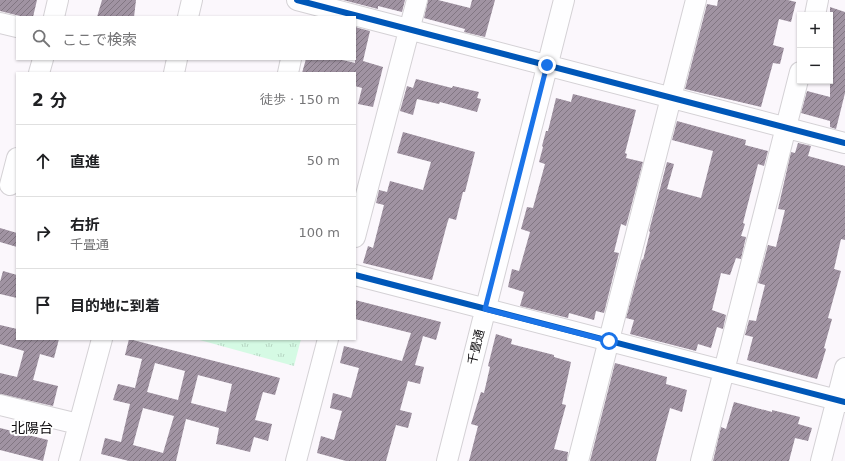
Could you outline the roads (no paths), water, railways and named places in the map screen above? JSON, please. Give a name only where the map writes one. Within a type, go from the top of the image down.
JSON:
[{"type":"street","points":[[54,16],[58,0]]},
{"type":"street","points":[[188,16],[192,0]]},
{"type":"street","points":[[356,233],[417,0]]},
{"type":"street","name":"千畳通","points":[[447,461],[564,0]]},
{"type":"street","points":[[578,461],[696,0]]},
{"type":"street","points":[[816,12],[818,0]]},
{"type":"street","points":[[303,5],[352,16]]},
{"type":"street","points":[[356,17],[409,29],[845,143]]},
{"type":"street","points":[[0,23],[16,27]]},
{"type":"street","points":[[39,72],[43,60]]},
{"type":"street","points":[[174,72],[177,60]]},
{"type":"street","points":[[288,72],[291,60]]},
{"type":"street","points":[[701,461],[797,84]]},
{"type":"street","points":[[6,186],[16,161]]},
{"type":"street","points":[[356,275],[841,401]]},
{"type":"street","points":[[69,461],[102,340]]},
{"type":"street","points":[[296,461],[328,340]]},
{"type":"street","points":[[821,461],[841,401],[845,368]]},
{"type":"street","points":[[0,405],[78,424]]},
{"type":"district","name":"北陽台","points":[[32,428]]}]
